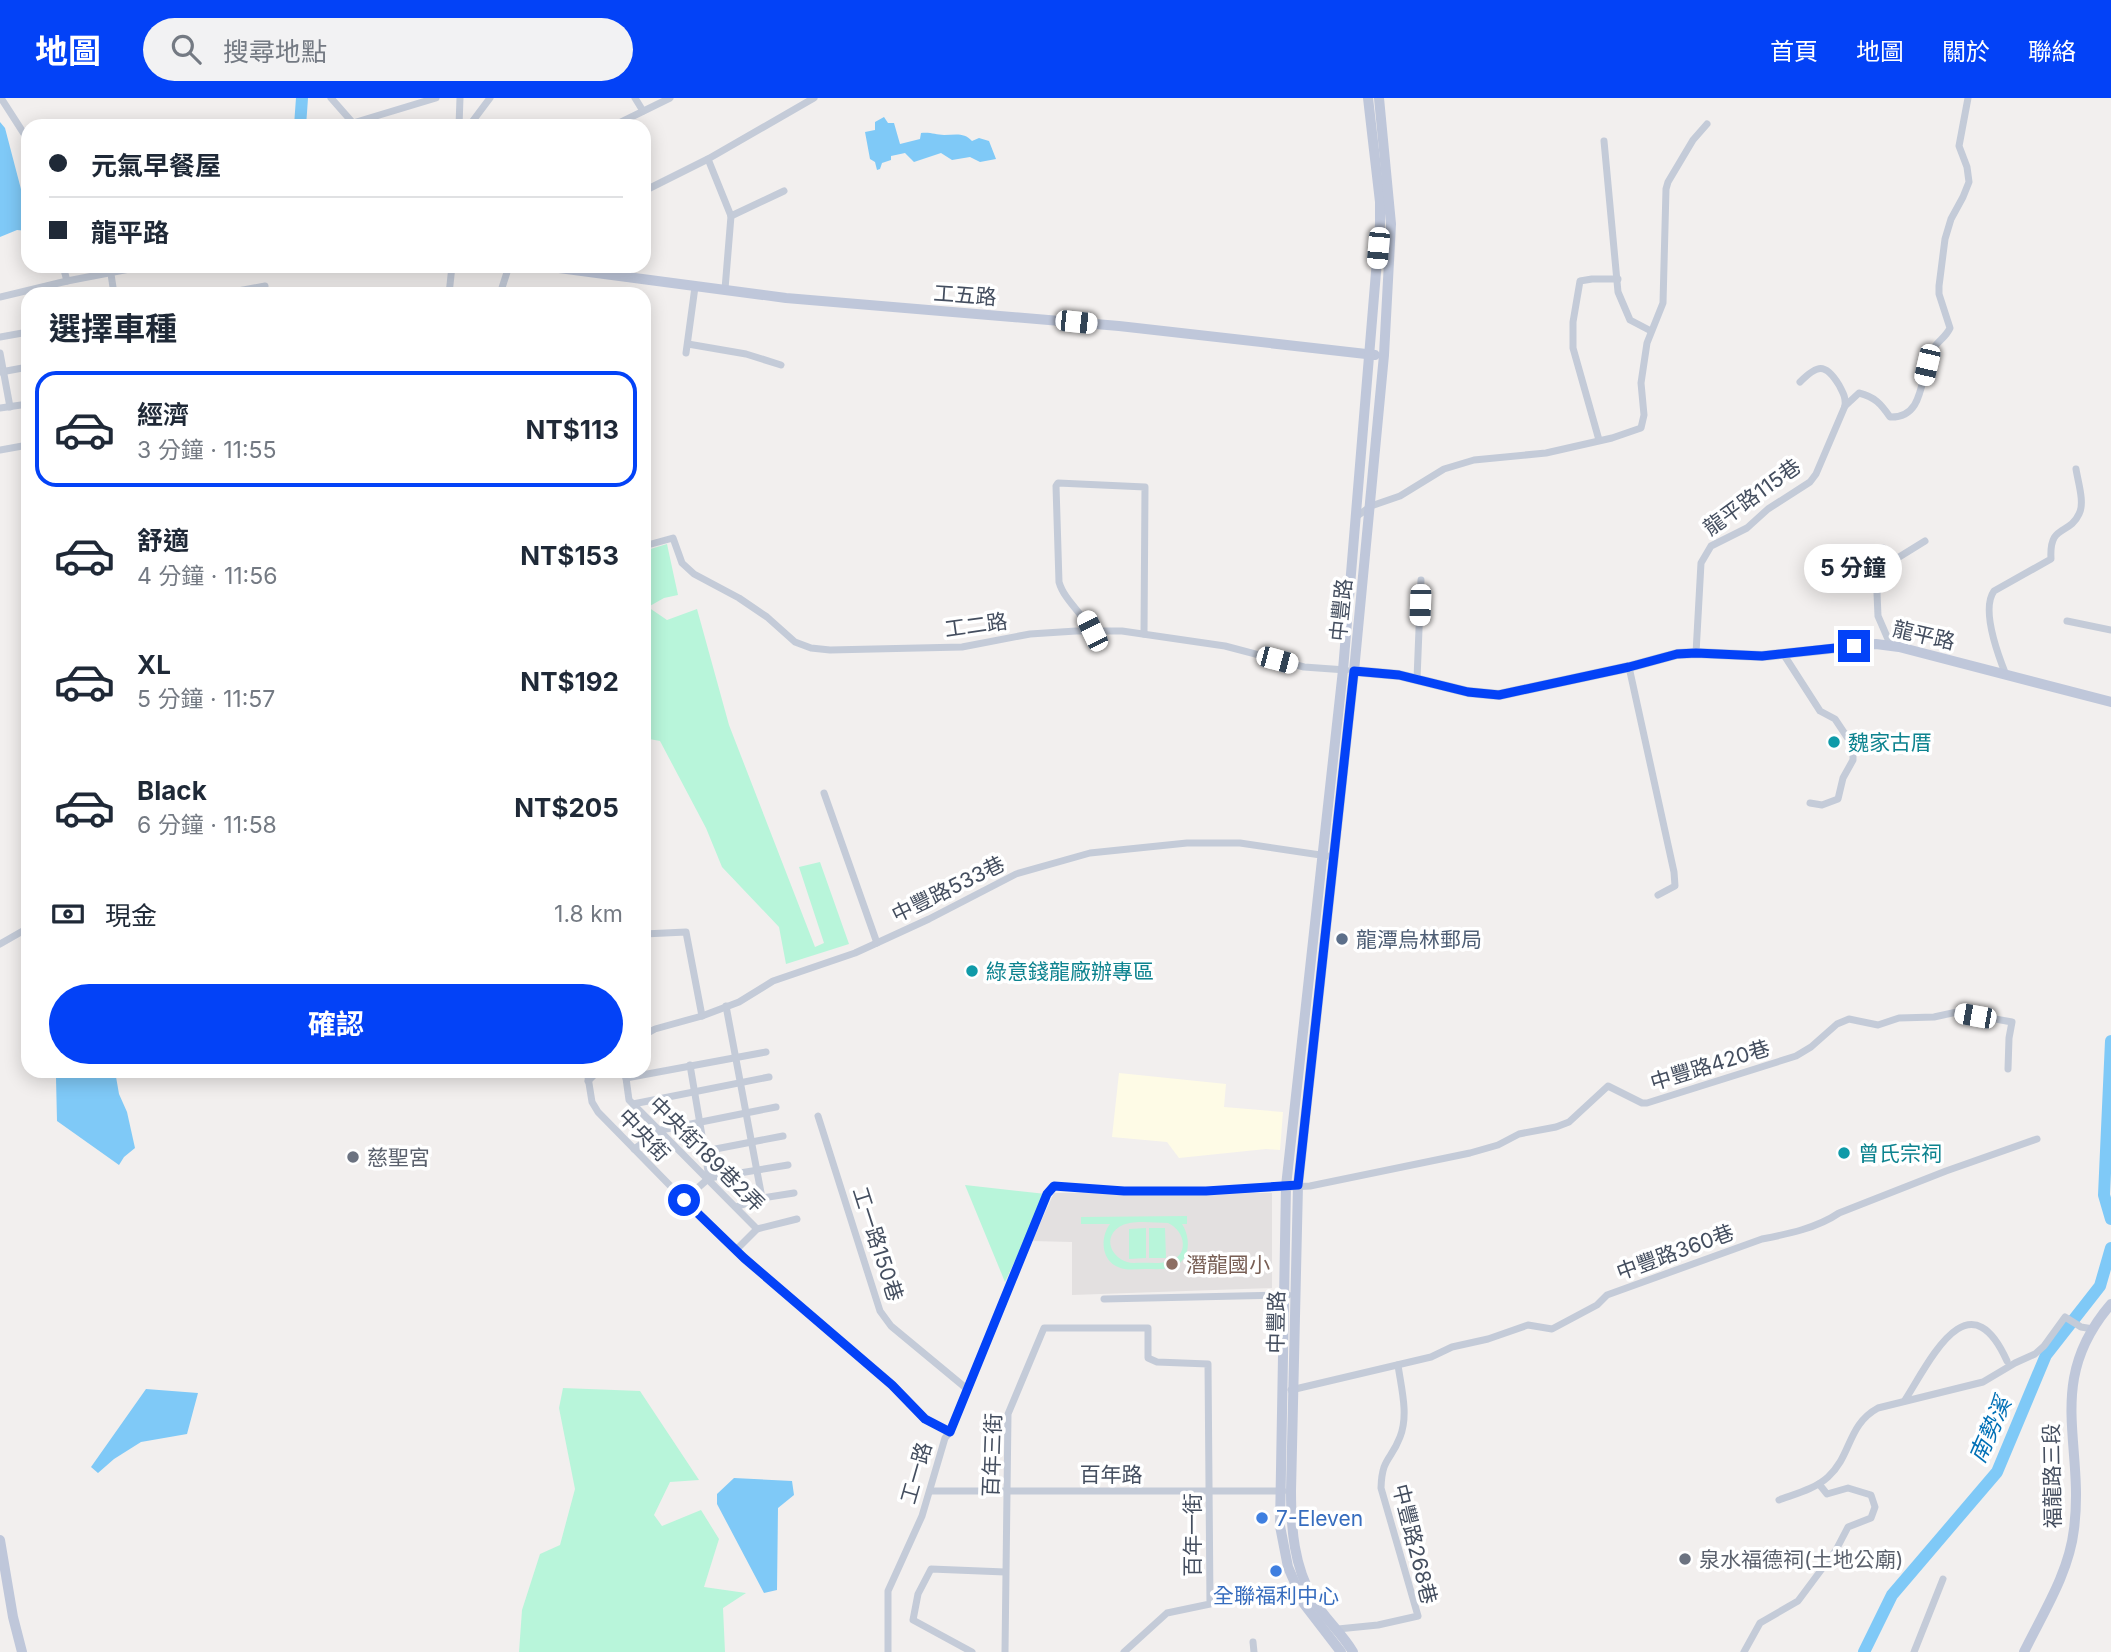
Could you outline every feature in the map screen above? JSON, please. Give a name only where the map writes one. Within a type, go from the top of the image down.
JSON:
[{"type":"main road","name":"中豐路","points":[[1341,1652],[1304,1604],[1287,1567],[1280,1526],[1286,1491],[1290,1295],[1298,1185],[1329,856],[1349,670],[1371,506],[1384,355],[1384,249],[1368,98]]},
{"type":"main road","name":"中豐路","points":[[1349,670],[1356,517],[1370,355],[1384,249],[1391,224],[1379,98]]},
{"type":"main road","name":"工五路","points":[[594,273],[695,287],[909,310],[1119,326],[1384,355]]},
{"type":"main road","name":"龍平路","points":[[1349,670],[1399,675],[1468,692],[1499,695],[1660,658],[1696,653],[1784,655],[1876,644],[2111,702]]},
{"type":"main road","name":"中豐路","points":[[1290,1295],[1286,1186],[1329,856]]},
{"type":"main road","name":"福龍路三段","points":[[2024,1652],[2060,1577],[2071,1546],[2076,1503],[2070,1406],[2075,1373],[2084,1346],[2111,1304]]},
{"type":"main road","name":"中豐路","points":[[1286,1491],[1298,1564],[1313,1599],[1353,1652]]},
{"type":"main road","points":[[0,1540],[22,1652]]},
{"type":"street","points":[[1,98],[21,129]]},
{"type":"street","points":[[331,98],[349,119]]},
{"type":"street","points":[[366,119],[436,98]]},
{"type":"street","points":[[459,119],[460,98]]},
{"type":"street","points":[[474,119],[490,98]]},
{"type":"street","points":[[635,98],[643,111]]},
{"type":"street","points":[[627,119],[670,98]]},
{"type":"street","points":[[651,188],[708,159],[814,98]]},
{"type":"street","points":[[1845,406],[1859,393],[1871,396],[1890,417],[1898,418],[1910,412],[1916,403],[1934,348],[1950,328],[1939,294],[1945,239],[1951,219],[1969,182],[1959,146],[1968,98]]},
{"type":"street","points":[[1356,517],[1371,506],[1400,496],[1455,465],[1474,460],[1546,453],[1641,428],[1644,415],[1641,383],[1647,343],[1663,303],[1666,189],[1687,150],[1707,124]]},
{"type":"street","points":[[1604,141],[1618,292],[1630,320],[1651,331]]},
{"type":"street","points":[[708,159],[731,216],[725,289]]},
{"type":"street","points":[[731,216],[784,191]]},
{"type":"street","points":[[65,273],[67,281]]},
{"type":"street","points":[[42,287],[115,273]]},
{"type":"street","points":[[111,274],[113,287]]},
{"type":"street","points":[[1599,440],[1573,348],[1573,322],[1580,281],[1592,278],[1618,279]]},
{"type":"street","points":[[260,287],[265,286]]},
{"type":"street","points":[[687,353],[695,287]]},
{"type":"street","points":[[0,297],[21,292]]},
{"type":"street","points":[[0,337],[21,333]]},
{"type":"street","points":[[688,344],[746,354],[781,365]]},
{"type":"street","points":[[0,353],[10,407]]},
{"type":"street","points":[[2,372],[21,368]]},
{"type":"street","points":[[1800,382],[1814,369],[1830,370],[1846,397],[1845,406]]},
{"type":"street","points":[[0,408],[21,405]]},
{"type":"street","name":"龍平路115巷","points":[[1696,653],[1701,564],[1711,546],[1746,528],[1768,509],[1810,481],[1816,474],[1845,406]]},
{"type":"street","points":[[0,450],[21,446]]},
{"type":"street","points":[[2006,675],[1990,620],[1990,597],[1994,591],[2051,559],[2053,538],[2058,530],[2080,514],[2076,469]]},
{"type":"street","points":[[1092,631],[1061,589],[1059,582],[1056,486],[1059,484],[1145,487],[1144,634]]},
{"type":"street","name":"工二路","points":[[651,544],[673,538],[682,563],[694,573],[767,617],[795,642],[811,648],[830,650],[962,647],[1030,634],[1092,631],[1144,634],[1225,646],[1304,667],[1349,670]]},
{"type":"street","points":[[1883,567],[1925,541]]},
{"type":"street","points":[[1883,548],[1883,567],[1877,593],[1878,616],[1891,646]]},
{"type":"street","points":[[1417,679],[1421,580]]},
{"type":"street","points":[[2067,621],[2111,630]]},
{"type":"street","points":[[1784,655],[1820,711],[1835,719],[1853,746],[1853,760],[1843,778],[1838,799],[1822,805],[1810,803]]},
{"type":"street","points":[[1629,667],[1674,872],[1675,886],[1658,895]]},
{"type":"street","points":[[824,793],[877,943]]},
{"type":"street","name":"中豐路533巷","points":[[651,1031],[702,1016],[754,993],[773,981],[855,953],[1016,874],[1090,853],[1187,843],[1240,844],[1329,856]]},
{"type":"street","points":[[0,944],[21,932]]},
{"type":"street","points":[[651,934],[687,932],[702,1016]]},
{"type":"street","points":[[726,1006],[762,1198]]},
{"type":"street","name":"中豐路420巷","points":[[1298,1185],[1310,1186],[1416,1165],[1498,1144],[1519,1134],[1550,1129],[1569,1122],[1608,1086],[1647,1103],[1712,1084],[1796,1056],[1811,1047],[1837,1024],[1849,1019],[1878,1024],[1899,1018],[1934,1017],[1957,1012],[2012,1022],[2008,1069]]},
{"type":"street","points":[[651,1070],[766,1052]]},
{"type":"street","points":[[690,1065],[709,1178]]},
{"type":"street","points":[[626,1078],[629,1100],[633,1104],[769,1077]]},
{"type":"street","name":"中央街","points":[[588,1078],[592,1102],[598,1112],[684,1200],[736,1250],[892,1385],[925,1419],[950,1432]]},
{"type":"street","points":[[588,1081],[591,1078]]},
{"type":"street","name":"中央街189巷2弄","points":[[633,1104],[757,1229]]},
{"type":"street","points":[[634,1149],[661,1130],[776,1107]]},
{"type":"street","name":"工一路150巷","points":[[818,1116],[880,1311],[891,1326],[967,1389]]},
{"type":"street","points":[[705,1151],[783,1136]]},
{"type":"street","name":"中豐路360巷","points":[[1288,1390],[1434,1356],[1452,1347],[1488,1339],[1528,1325],[1552,1329],[1597,1305],[1607,1295],[1741,1246],[1828,1220],[1839,1213],[1934,1175],[2037,1139]]},
{"type":"street","points":[[684,1200],[709,1178],[788,1165]]},
{"type":"street","name":"工一路","points":[[888,1652],[888,1591],[922,1516],[945,1438],[950,1432],[1047,1194],[1054,1186],[1124,1191],[1206,1191],[1298,1185]]},
{"type":"street","points":[[736,1207],[762,1198],[794,1193]]},
{"type":"street","points":[[736,1250],[757,1229],[797,1219]]},
{"type":"street","points":[[1104,1298],[1290,1295]]},
{"type":"street","points":[[1779,1500],[1819,1485],[1838,1466],[1845,1455],[1852,1433],[1864,1417],[1878,1408],[1983,1382],[2035,1354],[2065,1317],[2081,1327],[2093,1329]]},
{"type":"street","points":[[1905,1401],[1954,1329],[1963,1324],[1981,1325],[1997,1340],[2007,1361]]},
{"type":"street","name":"百年三街","points":[[1005,1652],[1007,1414],[1044,1328],[1148,1328],[1147,1358],[1157,1362],[1208,1364]]},
{"type":"street","name":"百年一街","points":[[1124,1652],[1167,1613],[1210,1604],[1208,1364]]},
{"type":"street","name":"中豐路268巷","points":[[1338,1629],[1378,1625],[1418,1616],[1381,1488],[1381,1470],[1401,1436],[1404,1406],[1398,1365]]},
{"type":"street","points":[[1744,1652],[1760,1623],[1798,1601],[1836,1550],[1848,1527],[1871,1518],[1875,1507],[1871,1495],[1848,1488],[1827,1494],[1819,1485]]},
{"type":"street","name":"百年路","points":[[930,1492],[1286,1491]]},
{"type":"street","points":[[972,1652],[913,1620],[918,1594],[931,1569],[1005,1572]]},
{"type":"street","points":[[1914,1652],[1943,1579]]},
{"type":"street","points":[[1253,1642],[1254,1652]]},
{"type":"shaded area","points":[[1119,1073],[1226,1084],[1224,1107],[1283,1112],[1280,1150],[1266,1149],[1179,1158],[1167,1142],[1112,1137]]},
{"type":"shaded area","name":"潛龍國小","points":[[1054,1193],[1272,1193],[1272,1288],[1072,1295],[1072,1242],[1032,1241]]},
{"type":"green space","points":[[667,544],[678,595],[664,598],[651,605],[651,549]]},
{"type":"green space","points":[[651,609],[667,620],[697,609],[729,725],[815,947],[824,943],[799,867],[820,862],[849,944],[786,964],[779,927],[722,867],[706,828],[660,741],[651,739]]},
{"type":"green space","points":[[965,1185],[1046,1194],[1005,1282]]},
{"type":"green space","points":[[1187,1216],[1187,1224],[1182,1224],[1188,1248],[1179,1264],[1170,1268],[1121,1268],[1112,1264],[1105,1254],[1105,1235],[1110,1224],[1081,1224],[1081,1217]],"holes":[[[1150,1222],[1168,1223],[1182,1238],[1182,1250],[1167,1262],[1127,1262],[1116,1255],[1110,1244],[1113,1232],[1124,1225]]]},
{"type":"green space","points":[[1146,1228],[1146,1258],[1129,1259],[1129,1229]]},
{"type":"green space","points":[[1149,1228],[1165,1228],[1166,1258],[1149,1258]]},
{"type":"green space","points":[[563,1388],[640,1391],[699,1480],[670,1482],[654,1515],[662,1526],[701,1510],[719,1539],[704,1587],[746,1593],[723,1608],[725,1652],[519,1652],[522,1610],[540,1554],[560,1545],[575,1489],[559,1408]]},
{"type":"water","points":[[884,117],[888,123],[894,123],[900,144],[920,139],[921,133],[963,135],[972,141],[979,138],[989,141],[996,159],[980,162],[970,157],[952,160],[941,153],[914,162],[905,153],[891,156],[891,160],[882,163],[877,170],[875,162],[870,159],[865,132],[875,130],[875,122]]},
{"type":"water","points":[[0,122],[5,128],[21,189],[21,230],[0,237]]},
{"type":"water","points":[[56,1078],[116,1078],[135,1148],[119,1165],[57,1121]]},
{"type":"water","points":[[146,1389],[198,1393],[187,1434],[141,1442],[98,1473],[91,1467]]},
{"type":"water","points":[[734,1478],[792,1481],[794,1495],[778,1508],[777,1590],[764,1593],[717,1504],[717,1494]]},
{"type":"waterway","points":[[300,119],[302,98]]},
{"type":"waterway","name":"南勢溪","points":[[2111,1041],[2104,1195],[2111,1219]]},
{"type":"waterway","name":"南勢溪","points":[[1864,1652],[1892,1595],[1997,1472],[2046,1355],[2100,1286],[2111,1248]]},
{"type":"place","name":"魏家古厝","points":[[1834,742]]},
{"type":"place","name":"龍潭烏林郵局","points":[[1342,939]]},
{"type":"place","name":"綠意錢龍廠辦專區","points":[[972,971]]},
{"type":"place","name":"曾氏宗祠","points":[[1844,1153]]},
{"type":"place","name":"慈聖宮","points":[[353,1157]]},
{"type":"place","name":"潛龍國小","points":[[1172,1264]]},
{"type":"place","name":"7-Eleven","points":[[1262,1518]]},
{"type":"place","name":"泉水福德祠(土地公廟)","points":[[1685,1559]]},
{"type":"place","name":"全聯福利中心","points":[[1276,1571]]},
{"type":"route","points":[[684,1200],[744,1258],[892,1385],[925,1419],[950,1432],[1047,1194],[1054,1186],[1124,1191],[1206,1191],[1298,1185],[1354,671],[1399,675],[1468,692],[1499,695],[1677,654],[1762,656],[1854,646]]}]
